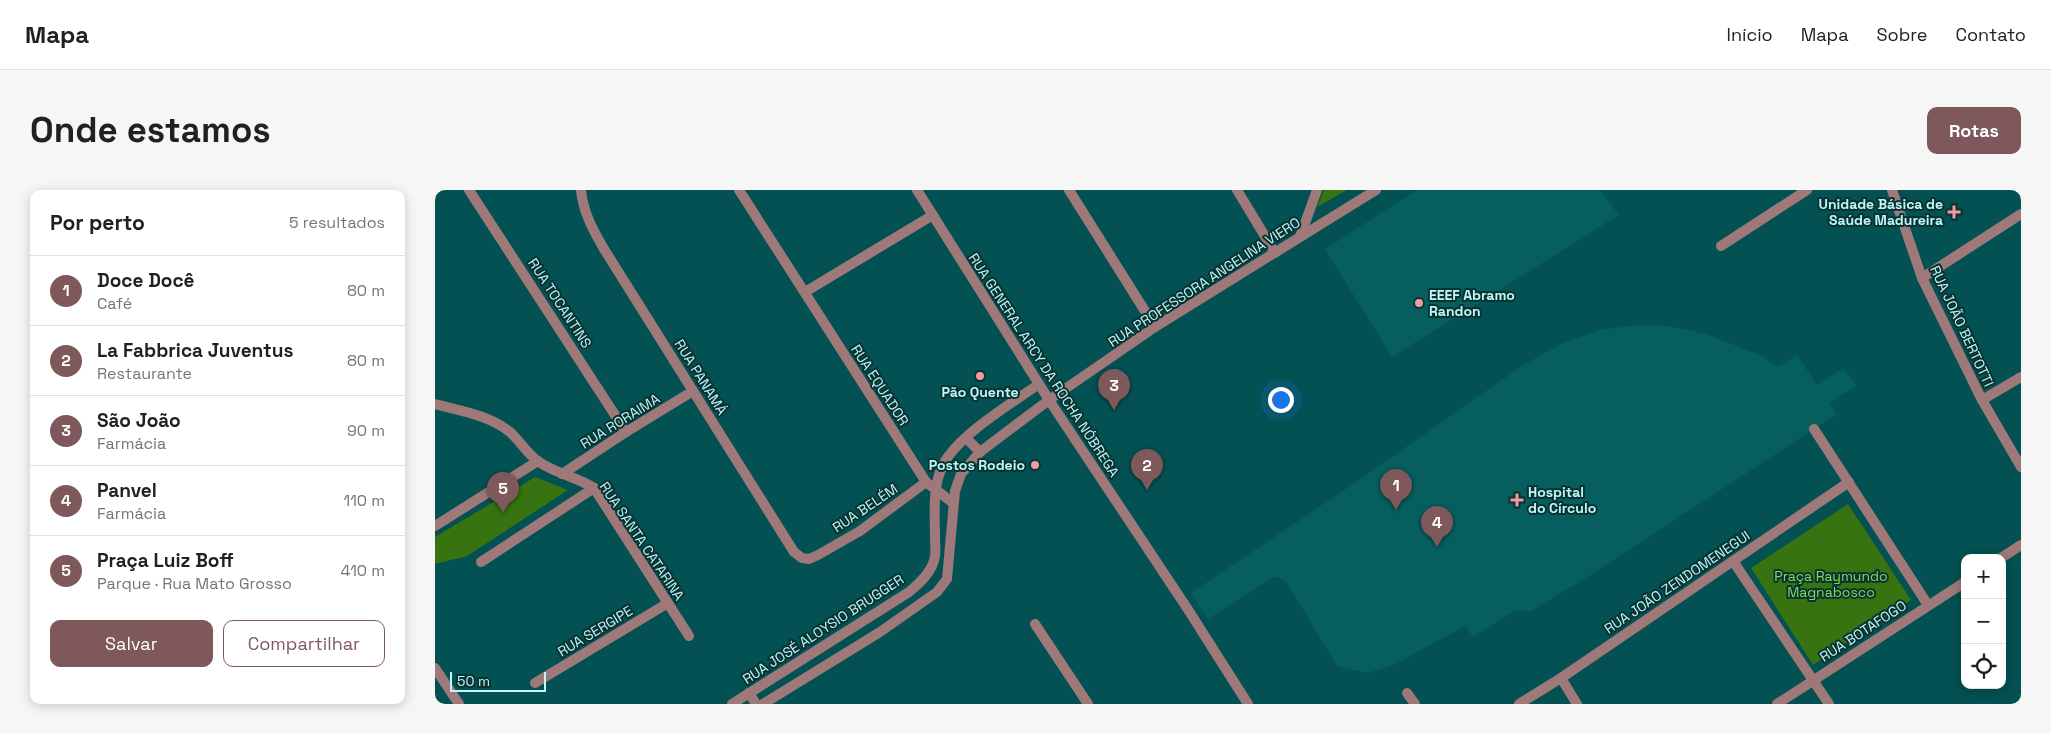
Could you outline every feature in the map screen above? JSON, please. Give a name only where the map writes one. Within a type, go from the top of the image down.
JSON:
[{"type":"street","name":"RUA TOCANTINS","points":[[469,190],[626,432]]},
{"type":"street","name":"RUA PANAMÁ","points":[[581,190],[589,223],[693,392],[795,552],[802,558],[809,559],[818,555]]},
{"type":"street","name":"RUA EQUADOR","points":[[739,190],[926,482],[953,503]]},
{"type":"street","name":"RUA GENERAL ARCY DA ROCHA NÓBREGA","points":[[917,190],[1049,400],[1187,608],[1248,704]]},
{"type":"street","points":[[1069,190],[1155,327]]},
{"type":"street","points":[[1237,190],[1275,253]]},
{"type":"street","points":[[1300,237],[1317,190]]},
{"type":"street","name":"RUA PROFESSORA ANGELINA VIERO","points":[[1049,400],[1155,327],[1376,190]]},
{"type":"street","points":[[1721,246],[1807,190]]},
{"type":"street","name":"RUA JOÃO BERTOTTI","points":[[1892,190],[1922,278],[1982,400],[2021,467]]},
{"type":"street","points":[[1922,278],[2021,214]]},
{"type":"street","points":[[805,292],[933,215]]},
{"type":"street","points":[[1982,400],[2021,377]]},
{"type":"street","name":"RUA JOSÉ ALOYSIO BRUGGER","points":[[732,704],[909,592],[919,583],[929,571],[935,556],[935,490],[943,465],[965,438],[1039,384]]},
{"type":"street","name":"RUA RORAIMA","points":[[562,474],[626,432],[693,392]]},
{"type":"street","points":[[763,704],[880,632],[937,592],[947,579],[953,503],[961,474],[980,452],[1049,400]]},
{"type":"street","name":"RUA SANTA CATARINA","points":[[435,404],[490,419],[509,432],[538,462],[595,488],[689,636]]},
{"type":"street","points":[[1814,429],[1928,605]]},
{"type":"street","points":[[965,438],[980,452]]},
{"type":"street","points":[[435,526],[538,462]]},
{"type":"street","name":"RUA BELÉM","points":[[818,555],[860,531],[926,482]]},
{"type":"street","name":"RUA JOÃO ZENDOMENEGUI","points":[[1519,704],[1561,678],[1849,482]]},
{"type":"street","points":[[481,562],[595,488]]},
{"type":"street","points":[[2006,555],[2021,545]]},
{"type":"street","points":[[935,556],[950,558]]},
{"type":"street","points":[[1733,561],[1829,704]]},
{"type":"street","name":"RUA BOTAFOGO","points":[[1777,704],[1961,584]]},
{"type":"street","points":[[909,592],[919,606]]},
{"type":"street","name":"RUA SERGIPE","points":[[535,683],[668,603]]},
{"type":"street","points":[[870,616],[880,632]]},
{"type":"street","points":[[1035,624],[1088,704]]},
{"type":"street","points":[[435,668],[459,704]]},
{"type":"street","points":[[1561,678],[1577,704]]},
{"type":"street","points":[[749,693],[756,704]]},
{"type":"street","points":[[1407,693],[1415,704]]},
{"type":"shaded area","name":"EEEF Abramo Randon","points":[[1417,190],[1600,190],[1619,215],[1392,357],[1325,249]]},
{"type":"shaded area","name":"Hospital do Círculo","points":[[1636,325],[1668,326],[1706,334],[1760,355],[1778,367],[1797,355],[1817,385],[1844,368],[1856,386],[1830,403],[1837,414],[1586,578],[1531,611],[1514,611],[1473,637],[1465,626],[1394,665],[1367,673],[1337,666],[1283,579],[1273,577],[1208,619],[1191,593],[1356,482],[1523,365],[1561,344],[1599,330]]},
{"type":"green space","points":[[1324,190],[1347,190],[1317,207]]},
{"type":"green space","points":[[535,477],[568,490],[467,556],[435,564],[435,537]]},
{"type":"green space","name":"Praça Raymundo Magnabosco","points":[[1848,504],[1911,600],[1813,665],[1751,568]]},
{"type":"place","name":"Unidade Básica de Saúde Madureira","points":[[1954,212]]},
{"type":"place","name":"EEEF Abramo Randon","points":[[1419,303]]},
{"type":"place","name":"Pão Quente","points":[[980,376]]},
{"type":"place","name":"São João","points":[[1114,410]]},
{"type":"place","name":"Postos Rodeio","points":[[1035,465]]},
{"type":"place","name":"La Fabbrica Juventus","points":[[1147,490]]},
{"type":"place","name":"Hospital do Círculo","points":[[1517,500]]},
{"type":"place","name":"Doce Docê","points":[[1396,510]]},
{"type":"place","name":"Praça Luiz Boff","points":[[503,513]]},
{"type":"place","name":"Panvel","points":[[1437,547]]}]
